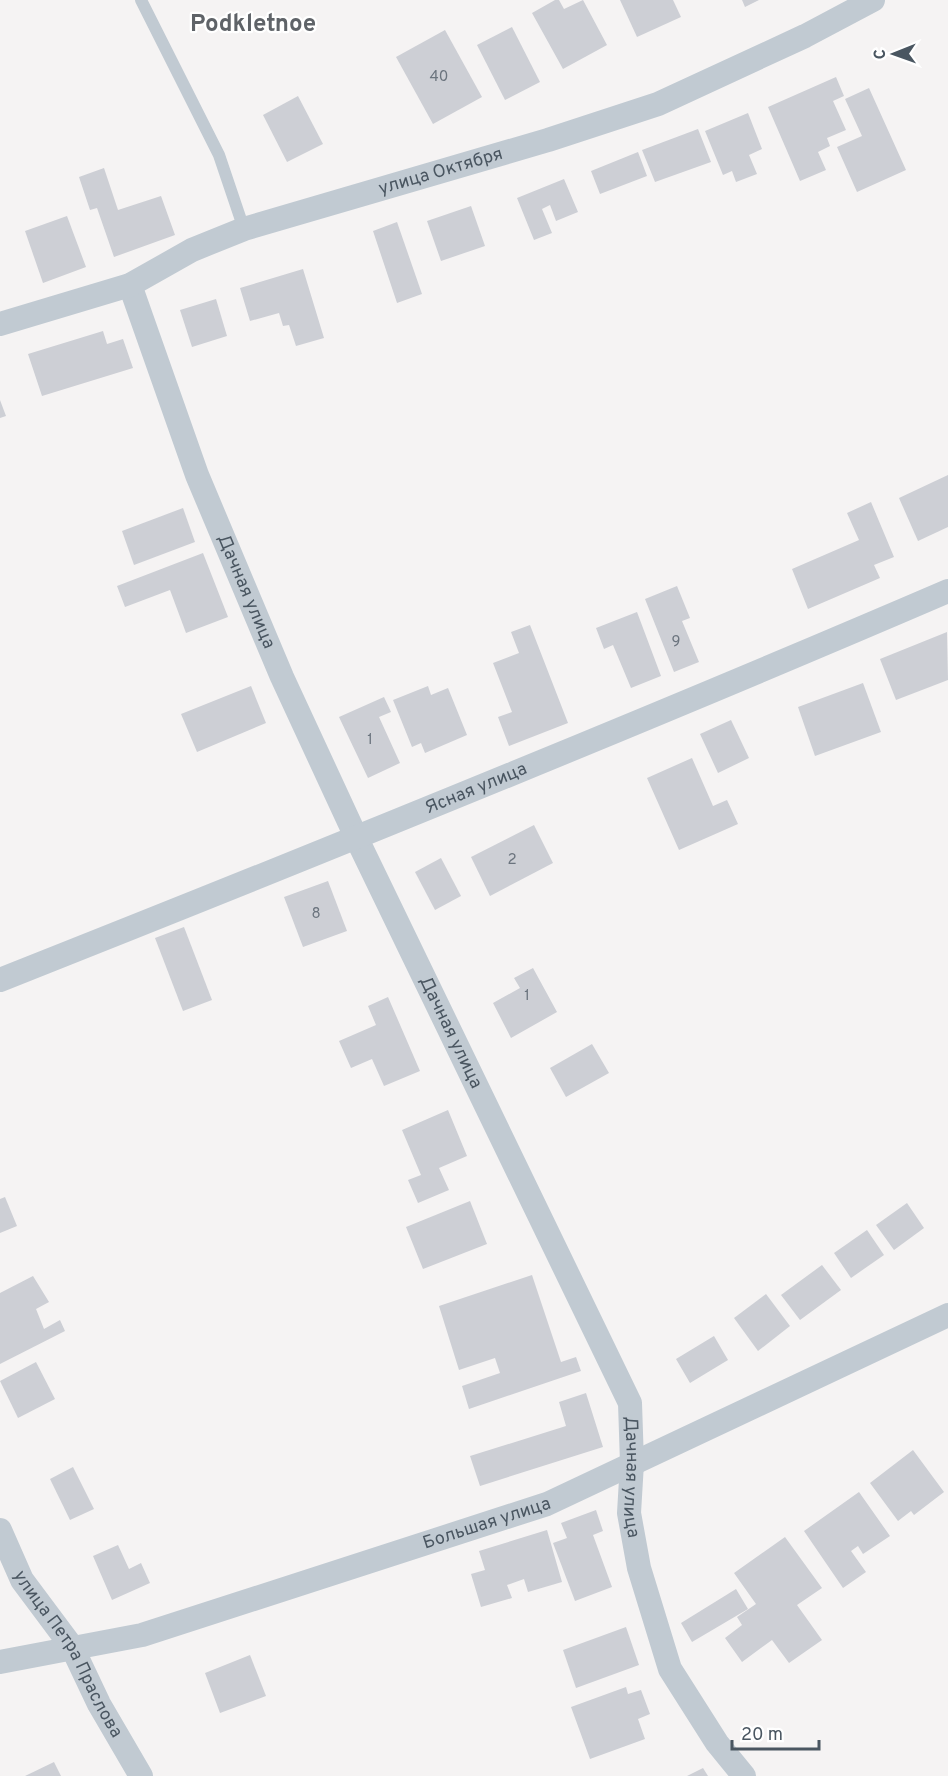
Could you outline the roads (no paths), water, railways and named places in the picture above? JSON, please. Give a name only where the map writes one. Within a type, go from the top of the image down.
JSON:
[{"type":"street","name":"улица Октября","points":[[0,324],[130,285],[192,250],[244,229],[548,140],[658,104],[805,36],[873,0]]},
{"type":"street","name":"Дачная улица","points":[[130,285],[197,474],[282,677],[357,839],[630,1403],[632,1463],[629,1513],[639,1568],[670,1669],[717,1743],[744,1776]]},
{"type":"street","name":"Ясная улица","points":[[0,980],[357,839],[748,677],[948,591]]},
{"type":"street","name":"Большая улица","points":[[0,1662],[142,1635],[547,1504],[948,1316]]},
{"type":"street","name":"улица Петра Праслова","points":[[0,1530],[22,1580],[72,1647],[99,1704],[141,1776]]},
{"type":"lane","points":[[141,0],[219,155],[244,229]]},
{"type":"district","name":"Podkletnoe","points":[[253,25]]}]
